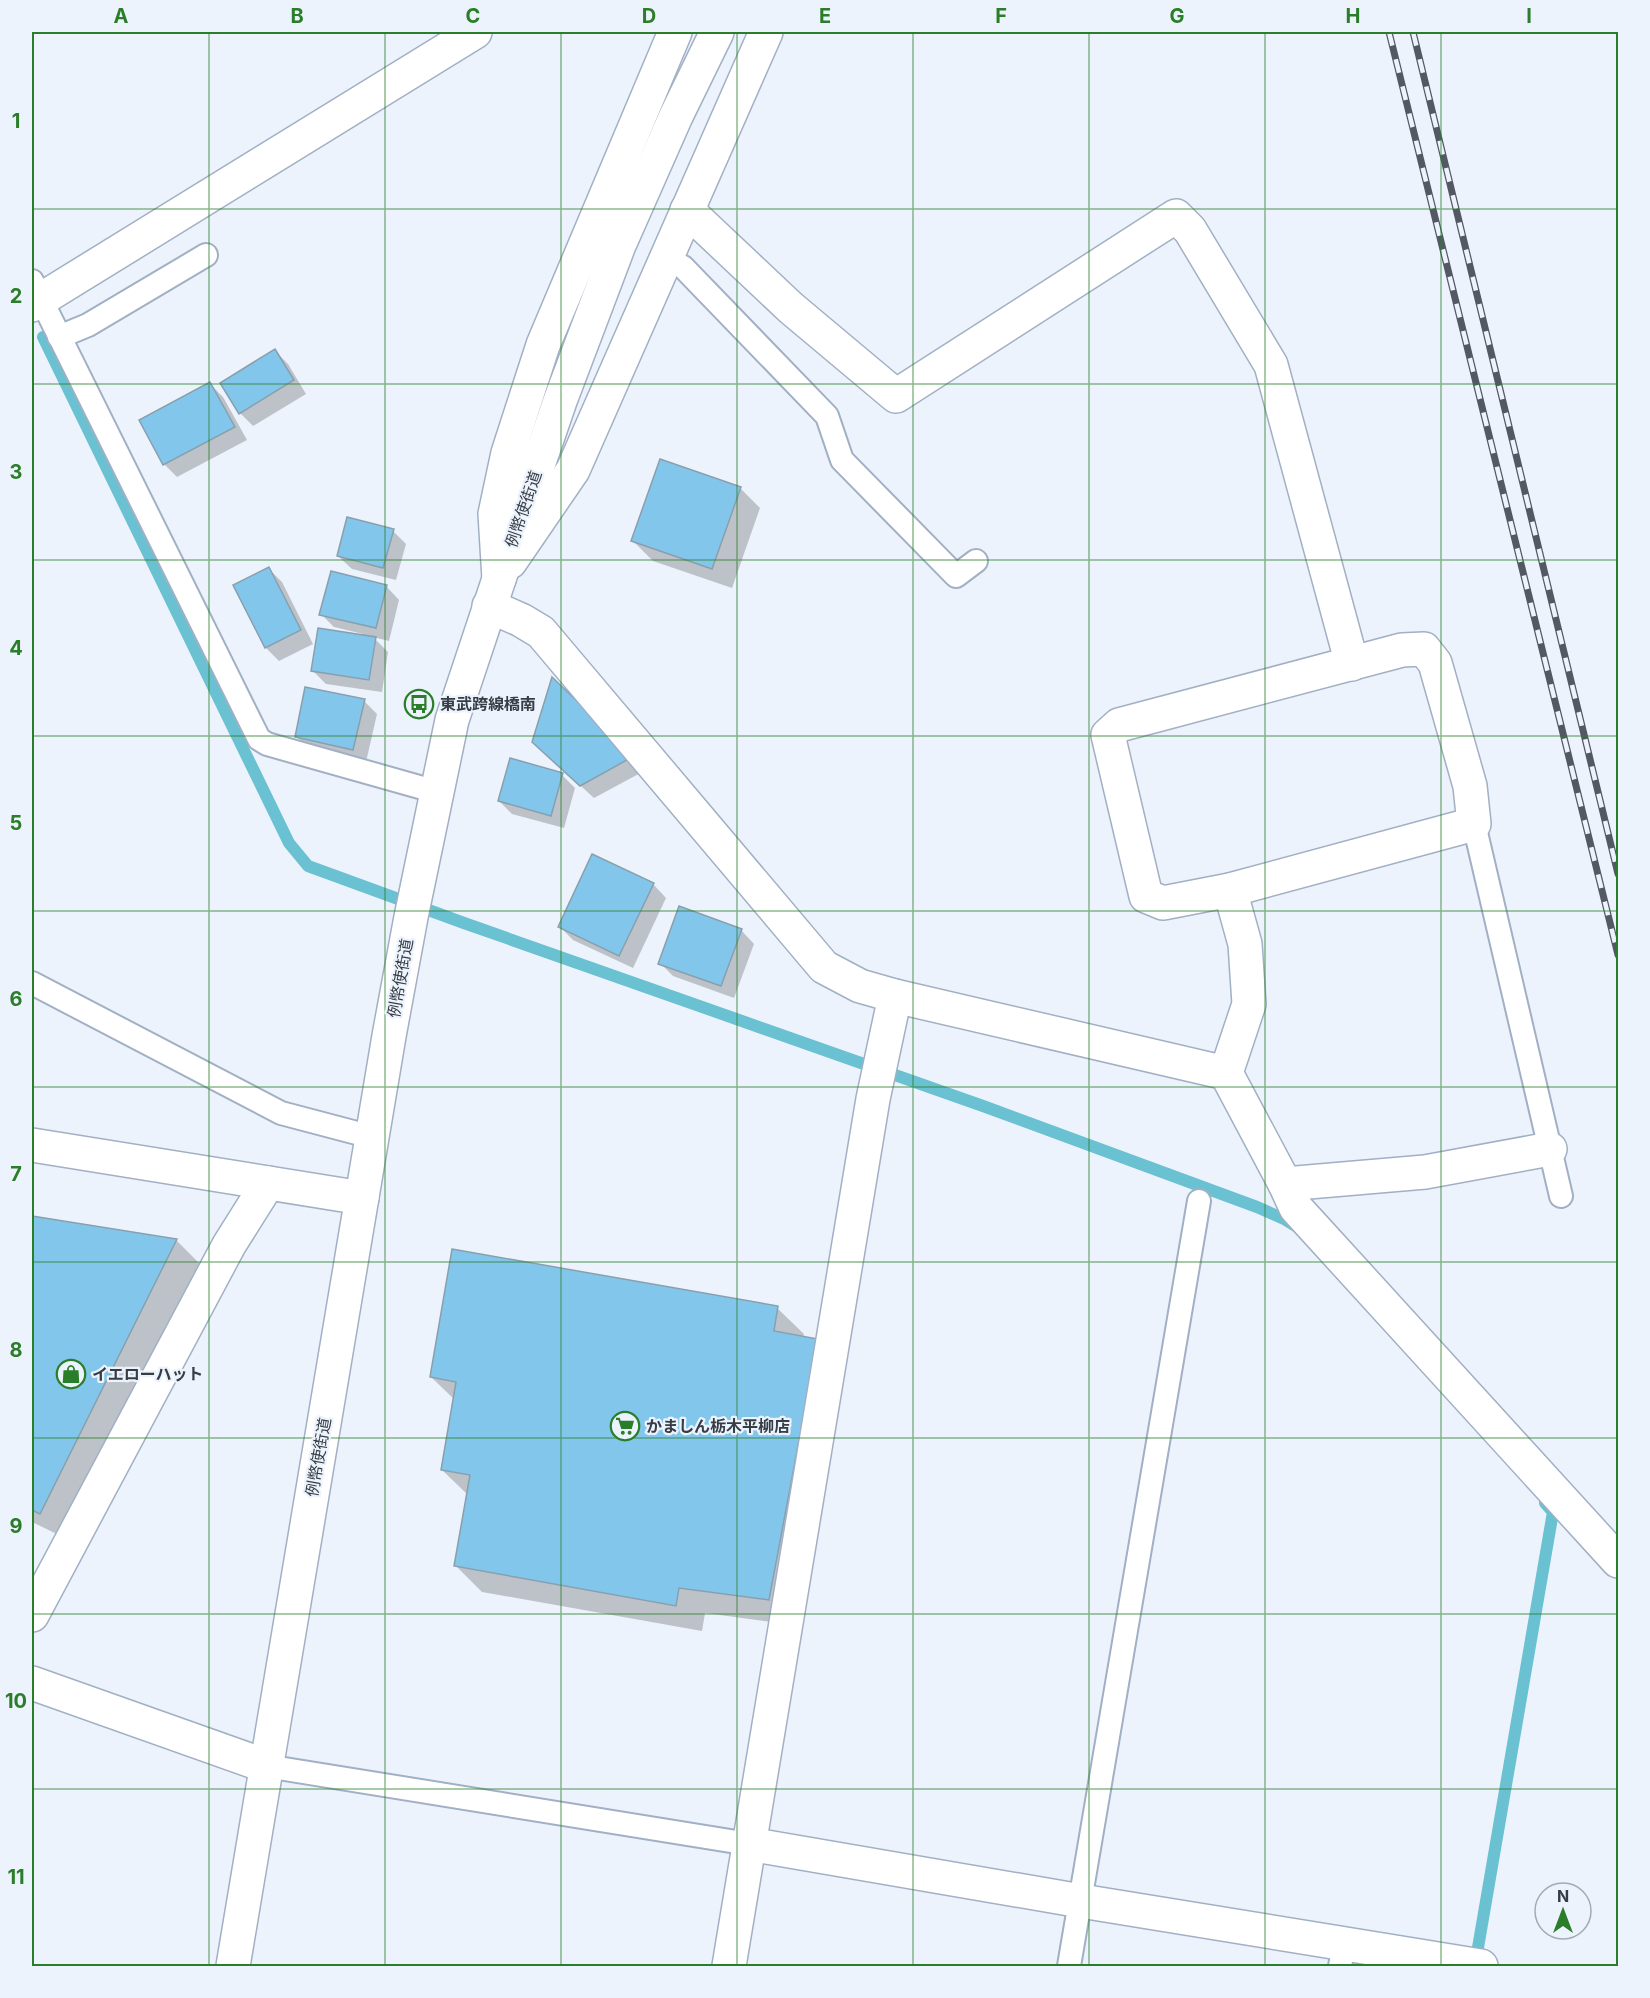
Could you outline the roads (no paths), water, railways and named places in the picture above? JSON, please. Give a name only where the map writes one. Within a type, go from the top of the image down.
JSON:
[{"type":"street","points":[[35,296],[475,32]]},
{"type":"street","points":[[675,32],[622,153],[543,345],[508,453],[495,514],[494,593],[521,620],[541,632],[824,967],[860,986],[895,996],[1226,1073]]},
{"type":"street","name":"例幣使街道","points":[[233,1966],[372,1137],[411,916],[452,720],[561,400],[619,246],[676,116],[717,32]]},
{"type":"street","points":[[494,593],[573,470],[766,32]]},
{"type":"street","points":[[687,210],[791,308],[896,396],[1176,216],[1190,230],[1271,365],[1352,664]]},
{"type":"street","points":[[1424,649],[1435,663],[1470,786],[1474,824],[1230,890],[1163,903],[1146,896],[1108,735],[1119,725],[1402,650],[1424,649]]},
{"type":"street","points":[[1230,890],[1245,944],[1249,1004],[1226,1073],[1296,1208],[1618,1561]]},
{"type":"street","points":[[729,1966],[871,1110],[895,996]]},
{"type":"street","points":[[32,1144],[362,1198]]},
{"type":"street","points":[[1285,1184],[1425,1172],[1550,1149]]},
{"type":"street","points":[[32,1615],[229,1245],[268,1183]]},
{"type":"street","points":[[32,1683],[266,1766]]},
{"type":"street","points":[[749,1844],[1081,1901],[1342,1955],[1481,1966]]},
{"type":"lane","points":[[59,337],[88,325],[206,255]]},
{"type":"lane","points":[[666,258],[683,267],[827,416],[842,460],[956,576],[976,561]]},
{"type":"lane","points":[[35,296],[59,337],[259,740],[437,792]]},
{"type":"lane","points":[[1474,824],[1561,1197]]},
{"type":"lane","points":[[32,983],[281,1113],[372,1137]]},
{"type":"lane","points":[[1069,1966],[1199,1201]]},
{"type":"lane","points":[[266,1766],[749,1844]]},
{"type":"waterway","points":[[43,337],[289,843],[308,866],[983,1106],[1257,1207],[1297,1227]]},
{"type":"waterway","points":[[1475,1965],[1553,1512],[1545,1503]]},
{"type":"railway","points":[[1389,32],[1618,955]]},
{"type":"railway","points":[[1413,32],[1618,874]]},
{"type":"place","name":"東武跨線橋南","points":[[419,704]]},
{"type":"place","name":"イエローハット","points":[[71,1374]]},
{"type":"place","name":"かましん栃木平柳店","points":[[625,1426]]}]
